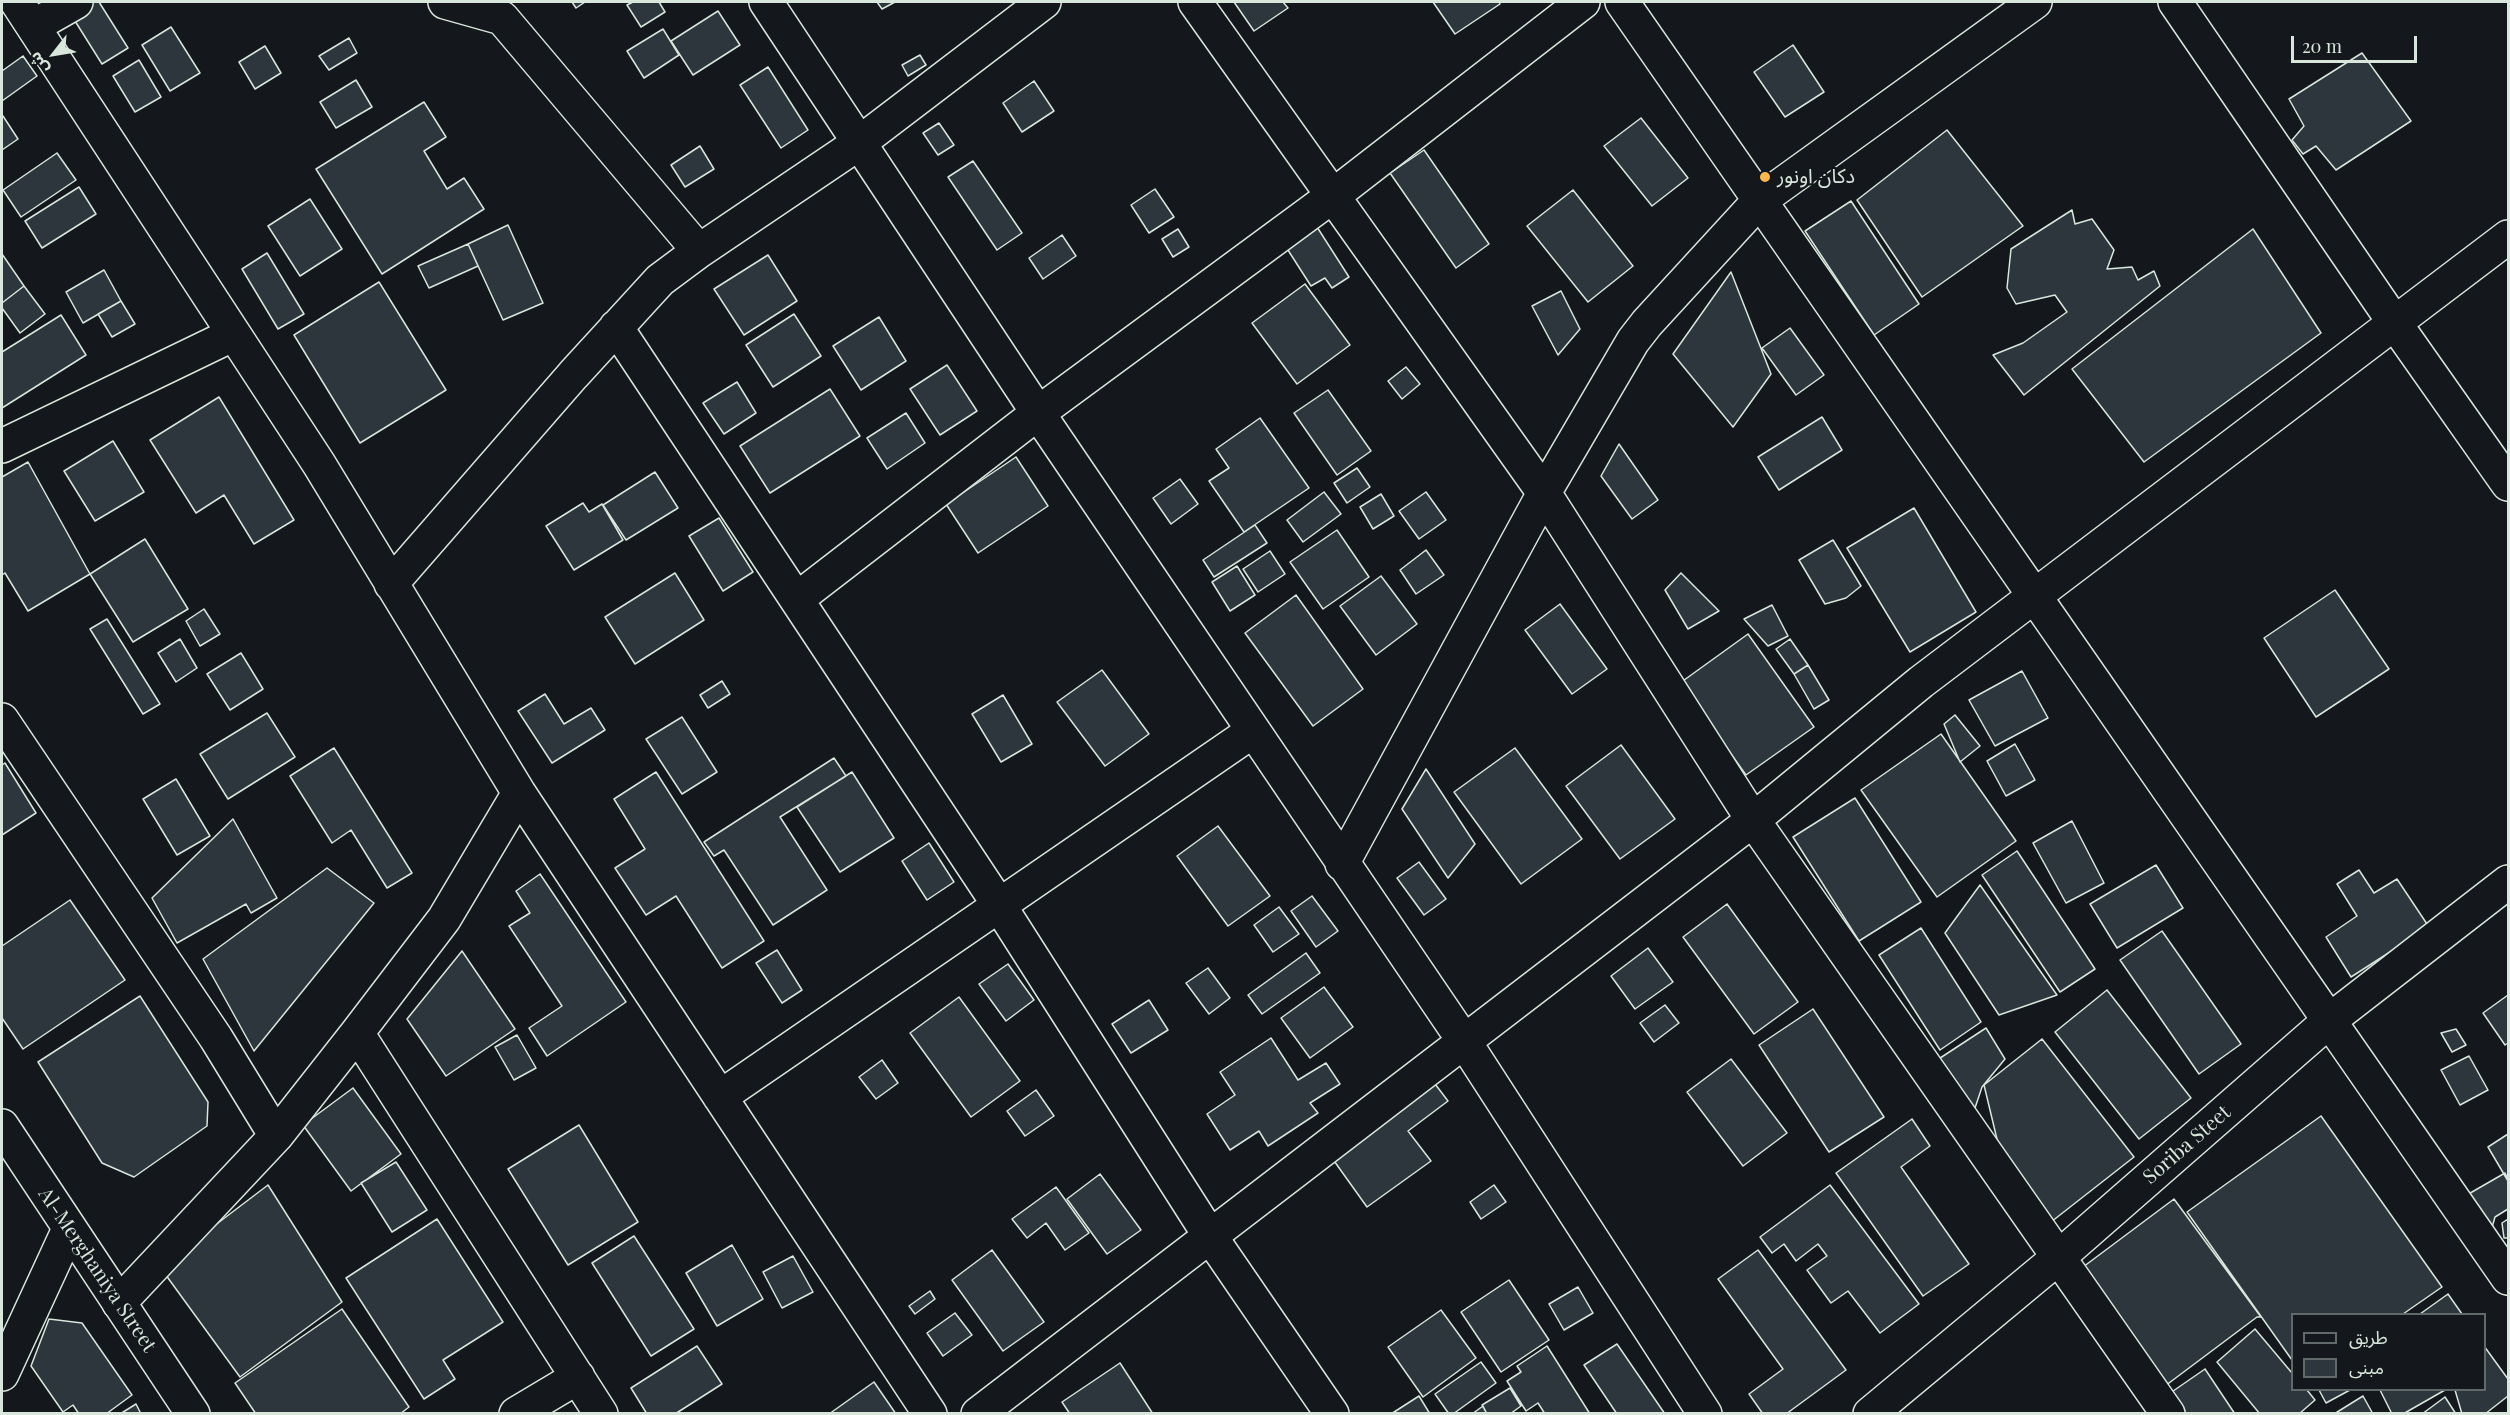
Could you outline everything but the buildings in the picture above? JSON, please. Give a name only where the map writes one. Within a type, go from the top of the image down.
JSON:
[{"type":"street","points":[[76,2],[26,14],[319,464],[519,793],[930,1413]]},
{"type":"street","points":[[445,2],[502,18],[699,251]]},
{"type":"street","points":[[766,2],[1038,413],[1464,1041],[1706,1413]]},
{"type":"street","points":[[391,584],[616,327],[660,280],[859,143],[1044,2]]},
{"type":"street","points":[[1195,2],[1544,493],[1753,820],[2168,1413]]},
{"type":"street","points":[[797,599],[1038,413],[1334,195],[1583,2]]},
{"type":"street","points":[[1622,2],[2508,1278]]},
{"type":"street","points":[[1342,864],[1544,493],[1633,341],[1759,201],[2035,2]]},
{"type":"street","points":[[2175,2],[2508,484]]},
{"type":"street","points":[[978,1413],[1753,820],[1921,682],[2508,237]]},
{"type":"street","points":[[616,327],[999,905],[1210,1236],[1332,1413]]},
{"type":"street","points":[[2,446],[234,334]]},
{"type":"street","points":[[2,720],[216,1038],[276,1136]]},
{"type":"street","points":[[720,1097],[1253,731]]},
{"type":"street","points":[[119,1303],[276,1136],[357,1033],[444,919],[519,793]]},
{"type":"street","name":"Soriba Steet","points":[[1870,1413],[2060,1257],[2330,1020],[2508,882]]},
{"type":"street","points":[[357,1033],[601,1413]]},
{"type":"street","name":"Al-Merghaniya Street","points":[[2,1126],[193,1413]]},
{"type":"street","points":[[2,1374],[69,1229]]},
{"type":"street","points":[[516,1413],[578,1377]]},
{"type":"place","name":"دكان اونور","points":[[1765,177]]}]
